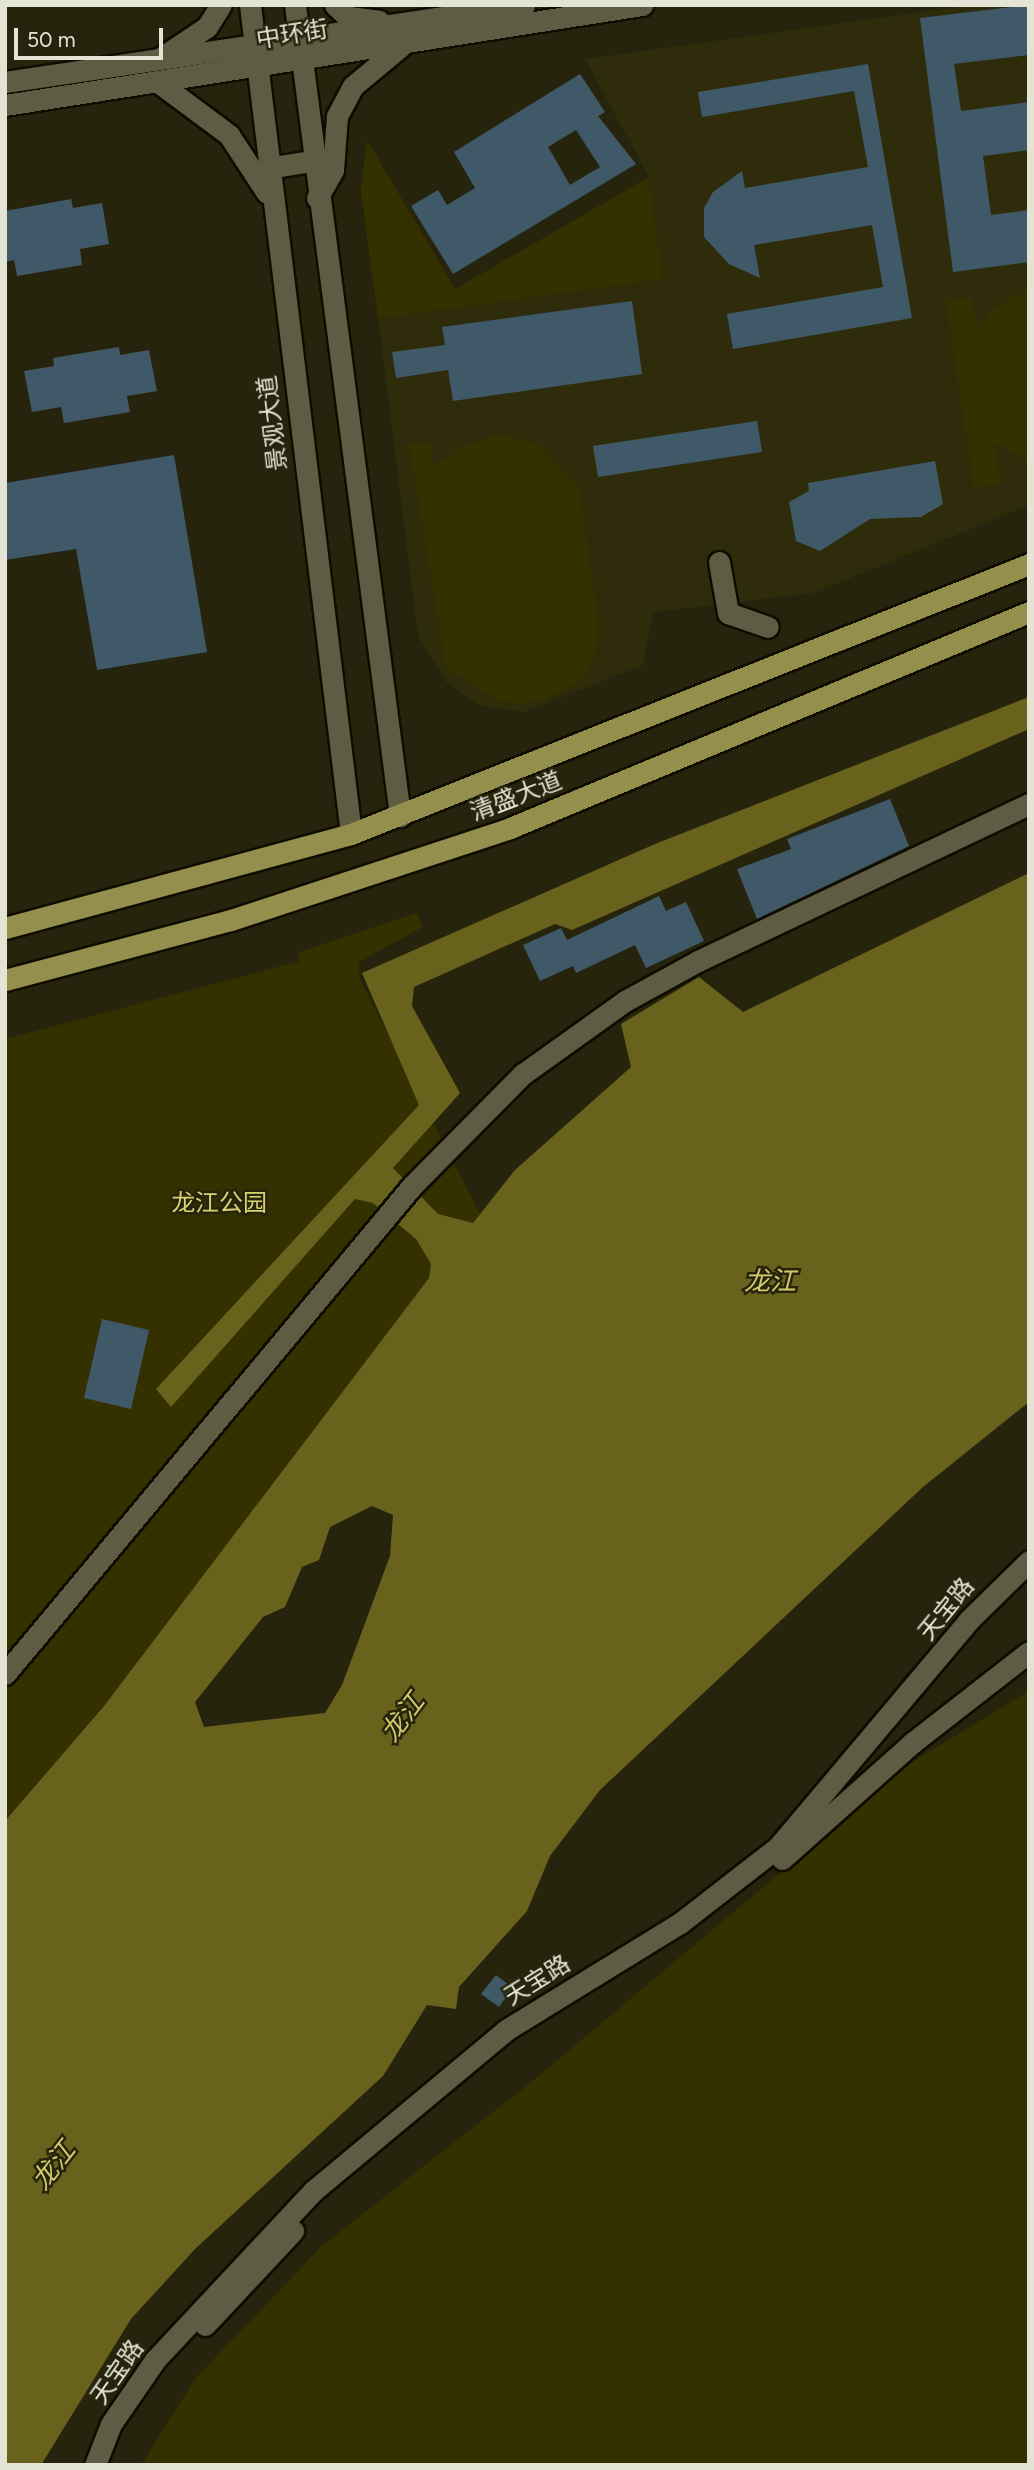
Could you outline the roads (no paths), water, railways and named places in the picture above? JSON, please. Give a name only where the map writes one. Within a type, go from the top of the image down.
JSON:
[{"type":"main road","name":"清盛大道","points":[[5,928],[351,834],[1029,564]]},
{"type":"main road","name":"清盛大道","points":[[5,980],[231,920],[510,828],[1029,612]]},
{"type":"street","points":[[5,105],[156,72],[207,27],[221,5]]},
{"type":"street","name":"景观大道","points":[[250,5],[267,168],[351,834]]},
{"type":"street","points":[[295,5],[312,161],[400,816]]},
{"type":"street","points":[[335,5],[348,17],[407,33]]},
{"type":"street","name":"中环街","points":[[407,33],[524,5]]},
{"type":"street","name":"中环街","points":[[156,72],[407,33],[642,5]]},
{"type":"street","points":[[317,198],[333,170],[337,116],[353,86],[407,33]]},
{"type":"street","points":[[5,82],[156,72],[229,135],[272,201]]},
{"type":"street","points":[[267,168],[312,161]]},
{"type":"street","points":[[719,562],[728,613],[768,626]]},
{"type":"street","points":[[5,1674],[385,1216],[494,1099],[625,1001],[761,929],[909,866],[1029,804]]},
{"type":"street","name":"天宝路","points":[[95,2465],[111,2424],[155,2360],[313,2191],[506,2030],[680,1923],[778,1847],[969,1620],[1029,1561]]},
{"type":"street","name":"天宝路","points":[[110,2465],[125,2430],[166,2368],[321,2201],[512,2040],[685,1936],[1029,1652]]},
{"type":"water","name":"龙江","points":[[1029,697],[1029,729],[572,930],[555,924],[414,987],[412,1006],[460,1093],[393,1168],[438,1214],[473,1223],[515,1170],[631,1067],[621,1024],[699,977],[743,1012],[1029,873],[1029,1402],[923,1487],[600,1790],[550,1856],[527,1911],[459,1987],[456,2009],[427,2005],[383,2076],[195,2249],[131,2319],[41,2465],[5,2465],[5,1821],[104,1706],[429,1278],[431,1264],[416,1239],[373,1203],[355,1199],[171,1407],[156,1389],[419,1105],[362,973],[655,844]],"holes":[[[372,1506],[393,1515],[390,1556],[342,1685],[325,1713],[204,1727],[195,1702],[263,1617],[285,1607],[302,1567],[319,1560],[330,1527]]]},
{"type":"park label","name":"龙江公园","points":[[219,1203]]}]
